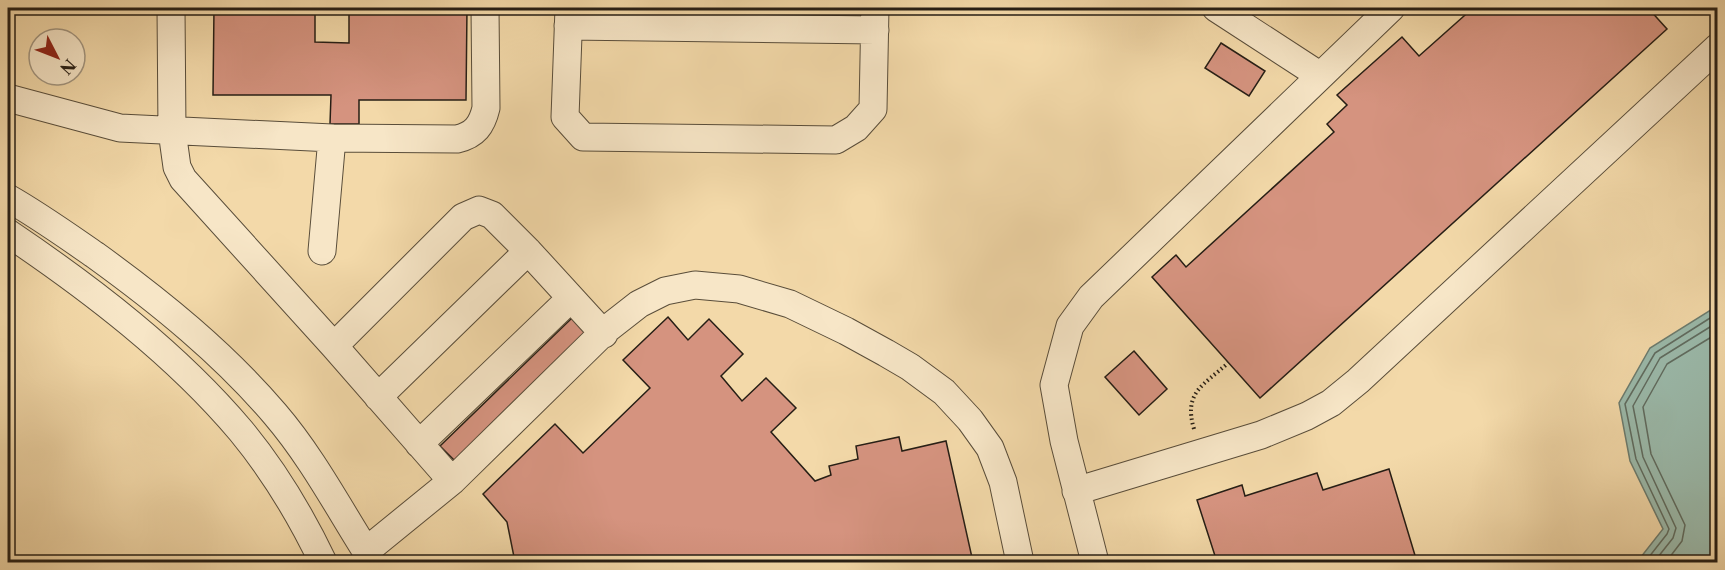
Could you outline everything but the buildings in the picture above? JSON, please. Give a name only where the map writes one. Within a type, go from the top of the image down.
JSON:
[{"type":"street","points":[[171,8],[172,131],[177,167],[183,179],[452,481]]},
{"type":"street","points":[[8,98],[120,128],[333,138],[457,139],[468,136],[476,130],[483,122],[486,108],[485,8]]},
{"type":"street","points":[[1216,8],[1319,75]]},
{"type":"street","points":[[1095,562],[1076,491],[1054,385],[1070,326],[1091,297],[1391,8]]},
{"type":"street","points":[[569,17],[875,19],[873,109],[856,128],[836,140],[583,137],[565,117],[569,17]]},
{"type":"street","points":[[1076,491],[1261,435],[1331,403],[1359,381],[1718,47]]},
{"type":"street","points":[[322,251],[333,138]]},
{"type":"street","points":[[8,198],[66,235],[129,280],[180,321],[234,370],[276,415],[300,447],[369,556],[452,481],[604,334],[639,304],[664,291],[695,285],[739,289],[790,304],[846,331],[910,367],[944,392],[970,420],[990,448],[1003,482],[1020,562]]},
{"type":"street","points":[[334,346],[463,217],[479,210],[492,215],[604,334]]},
{"type":"street","points":[[8,233],[65,271],[187,374],[241,431],[277,480],[307,529],[323,562]]},
{"type":"street","points":[[378,397],[528,251]]},
{"type":"street","points":[[419,444],[572,298]]},
{"type":"path","points":[[1201,453],[1190,417],[1190,402],[1196,392],[1228,363]]},
{"type":"water","points":[[1717,306],[1717,562],[1637,562],[1663,529],[1630,461],[1619,403],[1650,348]]}]
